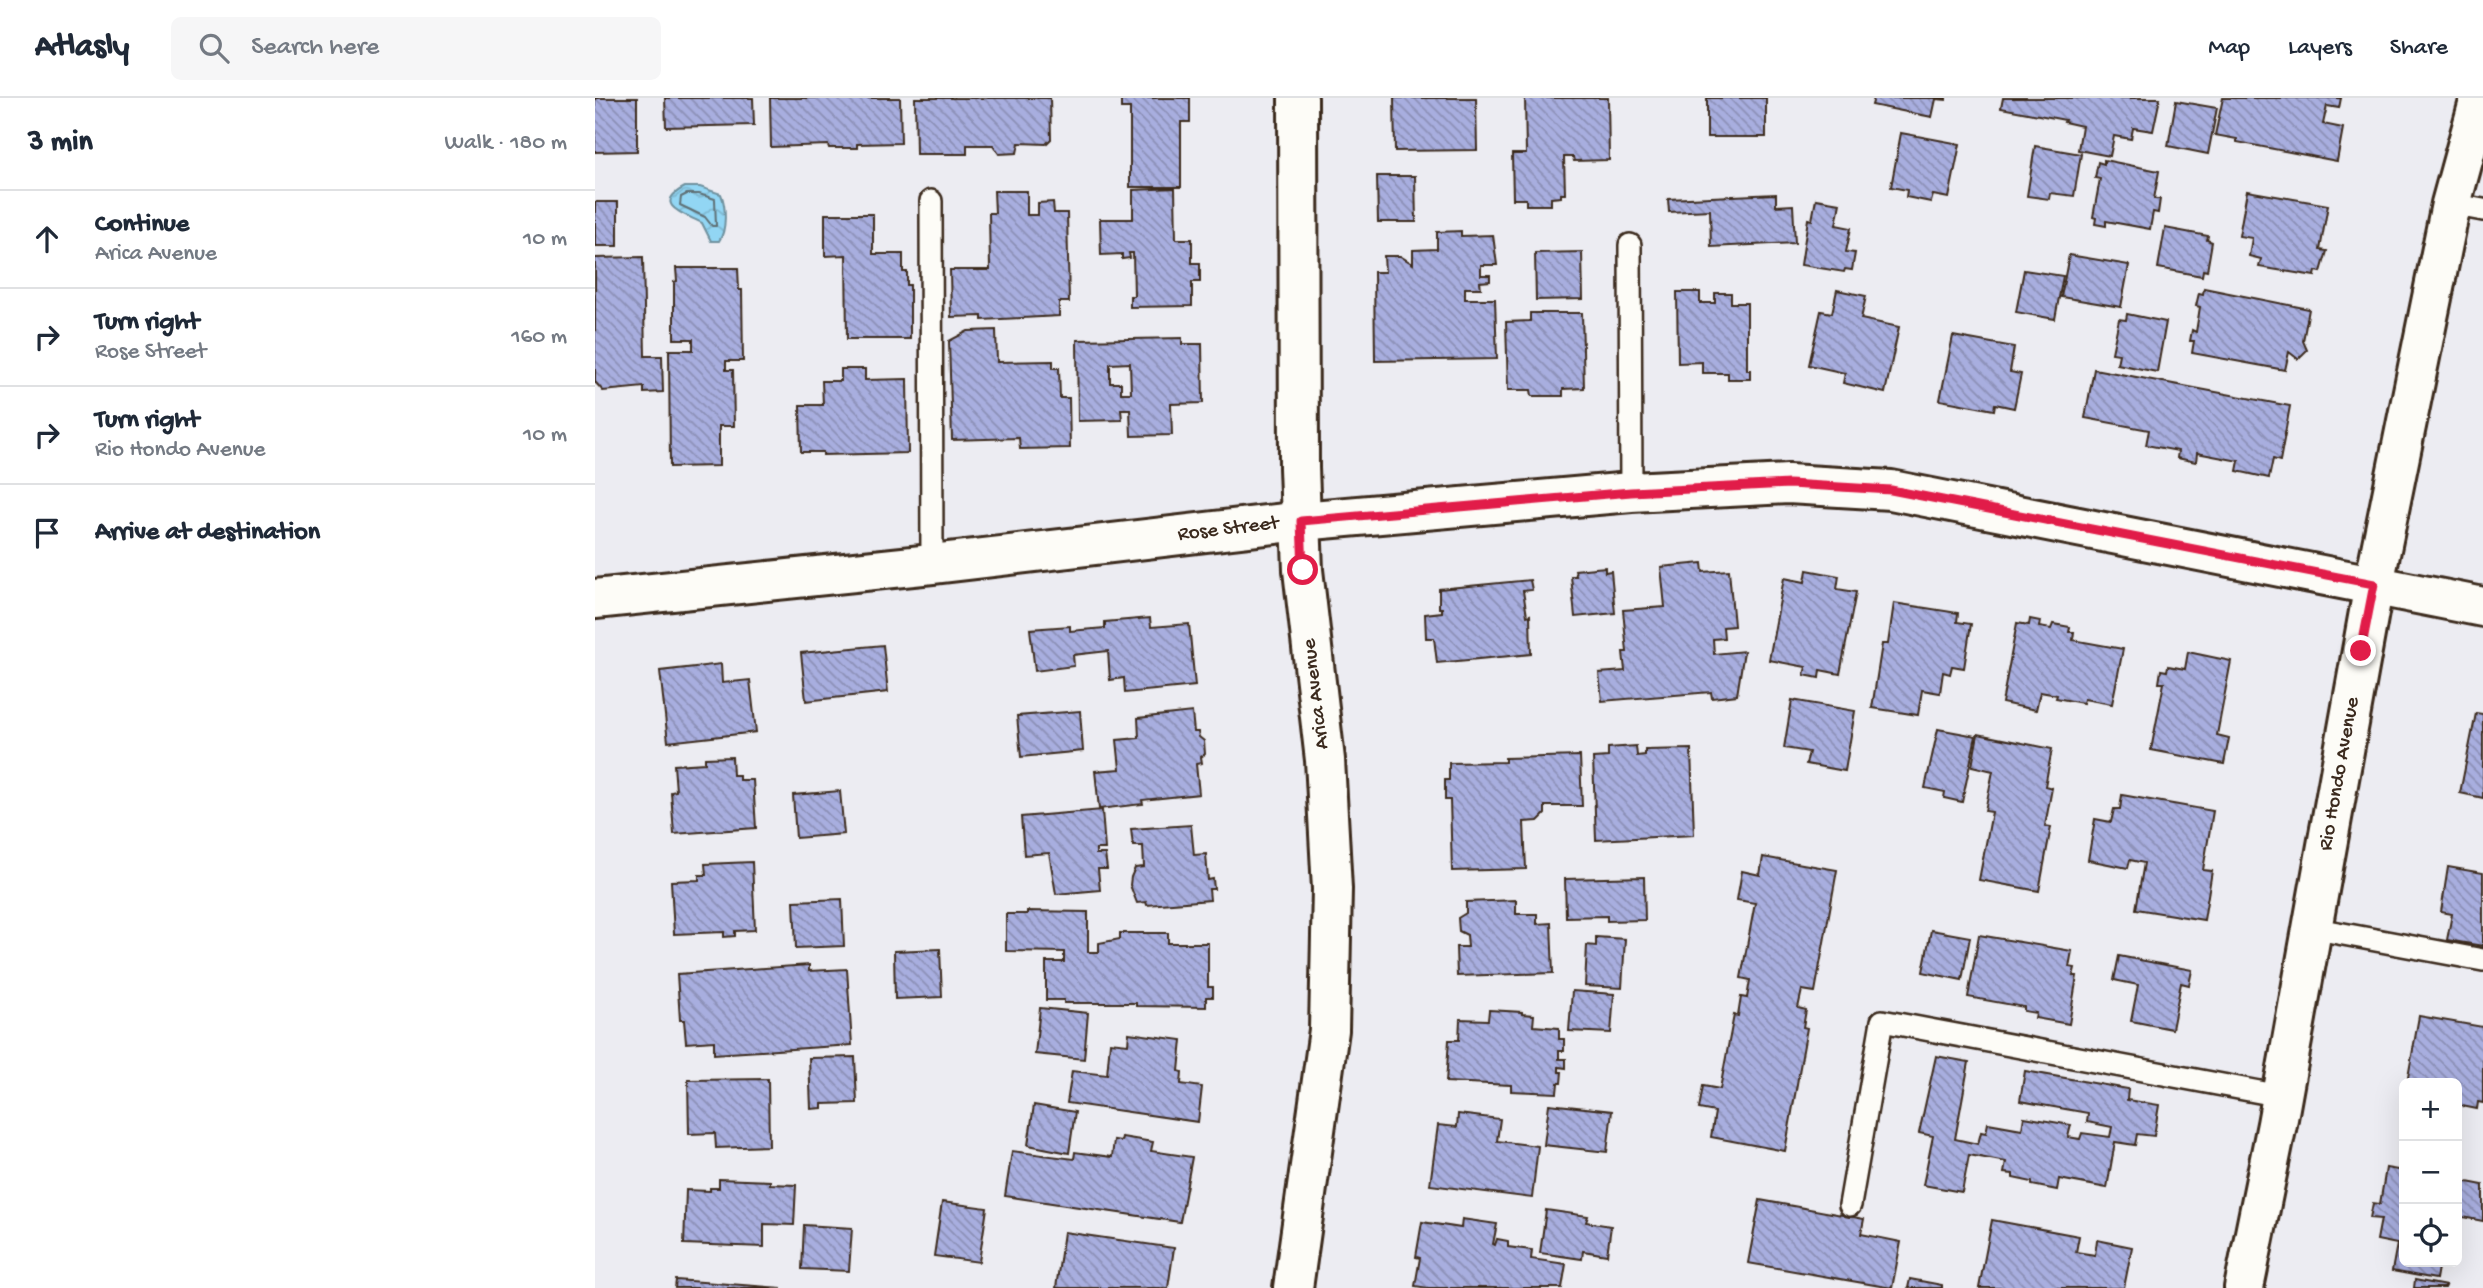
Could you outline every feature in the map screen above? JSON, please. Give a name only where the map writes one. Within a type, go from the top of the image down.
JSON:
[{"type":"street","name":"Arica Avenue","points":[[1293,1288],[1329,1030],[1332,888],[1325,761],[1303,570],[1299,468],[1299,98]]},
{"type":"street","name":"Rio Hondo Avenue","points":[[2244,1288],[2374,584],[2467,207],[2480,98]]},
{"type":"street","name":"Rose Street","points":[[595,599],[932,564],[1301,521],[1631,492],[1789,484],[1891,490],[2483,607]]},
{"type":"lane","points":[[931,201],[932,564]]},
{"type":"lane","points":[[1630,245],[1631,492]]},
{"type":"lane","points":[[2311,929],[2483,960]]},
{"type":"lane","points":[[1850,1205],[1882,1021],[2281,1096]]},
{"type":"water","points":[[685,187],[700,187],[721,194],[725,218],[719,241],[711,241],[702,223],[681,213],[671,204],[675,193]]},
{"type":"building","points":[[595,98],[637,98],[637,151],[595,152]]},
{"type":"building","points":[[665,98],[753,98],[754,125],[666,127]]},
{"type":"building","points":[[770,98],[900,98],[901,143],[857,144],[857,148],[829,148],[828,145],[771,147]]},
{"type":"building","points":[[915,98],[1050,98],[1051,139],[1046,144],[1019,143],[1017,153],[999,154],[993,145],[967,145],[967,154],[916,154]]},
{"type":"building","points":[[1121,98],[1190,98],[1190,122],[1181,122],[1181,187],[1130,187],[1130,108],[1121,108]]},
{"type":"building","points":[[1394,98],[1476,98],[1477,150],[1395,151]]},
{"type":"building","points":[[1525,98],[1608,98],[1609,160],[1574,161],[1573,157],[1564,157],[1565,194],[1551,198],[1551,205],[1526,205],[1526,199],[1513,199],[1512,154],[1526,154]]},
{"type":"building","points":[[1707,98],[1766,98],[1766,137],[1707,137]]},
{"type":"building","points":[[1874,98],[1946,98],[1946,100],[1936,99],[1932,117],[1872,105]]},
{"type":"building","points":[[2003,98],[2160,98],[2153,131],[2133,128],[2131,139],[2114,136],[2110,156],[2078,150],[2082,126],[2064,122],[2065,120],[2001,108]]},
{"type":"building","points":[[2223,98],[2341,98],[2339,108],[2327,106],[2323,124],[2343,128],[2337,161],[2237,142],[2237,139],[2215,135]]},
{"type":"building","points":[[2176,101],[2217,108],[2208,154],[2168,146]]},
{"type":"building","points":[[1901,133],[1960,144],[1949,198],[1933,195],[1931,202],[1906,197],[1907,190],[1891,187]]},
{"type":"building","points":[[2035,146],[2081,154],[2074,196],[2050,193],[2049,199],[2027,196]]},
{"type":"building","points":[[2104,160],[2159,171],[2154,199],[2160,199],[2158,213],[2153,212],[2150,229],[2106,221],[2106,226],[2095,224],[2096,218],[2093,217],[2100,179],[2095,178],[2098,162],[2104,164]]},
{"type":"building","points":[[1377,176],[1415,176],[1416,222],[1378,222]]},
{"type":"building","points":[[1175,188],[1176,239],[1192,239],[1192,263],[1200,263],[1200,282],[1192,282],[1192,306],[1130,307],[1130,296],[1134,296],[1133,253],[1129,253],[1130,258],[1122,259],[1122,254],[1101,255],[1100,219],[1133,219],[1133,190]]},
{"type":"building","points":[[994,191],[1027,191],[1027,215],[1038,215],[1038,203],[1053,202],[1054,213],[1067,213],[1069,302],[1059,302],[1059,316],[982,320],[982,316],[951,317],[950,270],[990,270],[989,213],[995,213]]},
{"type":"building","points":[[2247,191],[2328,205],[2320,250],[2327,251],[2321,272],[2316,271],[2315,276],[2259,267],[2261,259],[2249,256],[2252,238],[2239,236]]},
{"type":"building","points":[[1776,194],[1776,206],[1793,205],[1795,243],[1711,247],[1710,210],[1669,212],[1668,199]]},
{"type":"building","points":[[1816,199],[1840,203],[1836,225],[1851,228],[1846,252],[1855,253],[1852,270],[1845,269],[1844,272],[1801,265],[1808,219],[1812,220]]},
{"type":"building","points":[[595,202],[618,202],[618,246],[595,246]]},
{"type":"building","points":[[825,214],[873,214],[873,254],[903,254],[903,272],[907,272],[907,285],[910,285],[910,339],[847,339],[846,255],[825,256]]},
{"type":"building","points":[[2165,228],[2208,236],[2207,240],[2212,242],[2207,271],[2203,270],[2202,276],[2158,268]]},
{"type":"building","points":[[1461,231],[1461,236],[1493,235],[1497,265],[1481,265],[1481,275],[1490,275],[1490,281],[1480,282],[1481,288],[1465,288],[1465,299],[1495,299],[1497,359],[1375,361],[1374,272],[1385,272],[1384,256],[1400,256],[1413,264],[1413,250],[1437,249],[1437,232]]},
{"type":"building","points":[[1582,252],[1583,299],[1536,300],[1535,253]]},
{"type":"building","points":[[2069,255],[2129,265],[2121,307],[2061,297]]},
{"type":"building","points":[[643,257],[645,356],[662,356],[663,392],[644,393],[644,387],[603,391],[595,382],[595,258]]},
{"type":"building","points":[[676,268],[738,268],[739,290],[742,290],[743,361],[726,361],[726,370],[733,370],[734,426],[719,426],[719,466],[670,467],[669,350],[693,350],[693,339],[674,339]]},
{"type":"building","points":[[2024,270],[2063,276],[2055,319],[2016,312]]},
{"type":"building","points":[[2204,288],[2309,309],[2303,341],[2307,350],[2298,359],[2289,352],[2285,370],[2192,353],[2194,341],[2190,341],[2192,330],[2196,332],[2200,307],[2196,306],[2199,293],[2203,294]]},
{"type":"building","points":[[1837,290],[1866,296],[1861,319],[1899,327],[1885,393],[1843,383],[1845,373],[1809,365],[1821,311],[1832,313]]},
{"type":"building","points":[[1677,292],[1700,292],[1700,303],[1715,303],[1715,293],[1731,293],[1731,303],[1747,303],[1747,370],[1750,370],[1750,379],[1728,379],[1728,373],[1702,373],[1702,362],[1678,363]]},
{"type":"building","points":[[1530,313],[1582,313],[1584,388],[1563,389],[1563,396],[1532,396],[1531,390],[1508,390],[1506,322],[1530,321]]},
{"type":"building","points":[[2127,314],[2166,322],[2157,372],[2117,364],[2119,354],[2112,353],[2119,319],[2126,320]]},
{"type":"building","points":[[996,330],[997,362],[1053,361],[1053,368],[1059,368],[1060,398],[1069,398],[1070,448],[1020,449],[1019,438],[952,440],[949,341],[968,331]]},
{"type":"building","points":[[1953,336],[2014,347],[2010,372],[2021,374],[2014,408],[1995,404],[1994,410],[1940,400]]},
{"type":"building","points":[[1182,338],[1182,344],[1202,344],[1203,403],[1171,404],[1172,435],[1131,436],[1130,409],[1121,409],[1122,420],[1078,421],[1077,340]],"holes":[[[1130,363],[1131,393],[1121,393],[1121,383],[1110,383],[1110,364]]]},
{"type":"building","points":[[841,369],[865,369],[865,380],[907,379],[908,453],[823,455],[823,452],[801,452],[800,405],[823,405],[822,381],[841,381]]},
{"type":"building","points":[[2094,369],[2290,406],[2280,461],[2273,459],[2269,478],[2237,471],[2239,461],[2197,453],[2196,462],[2177,458],[2178,451],[2146,445],[2149,430],[2085,418]]},
{"type":"building","points":[[1702,563],[1703,572],[1729,570],[1734,626],[1723,627],[1724,638],[1713,639],[1714,654],[1744,651],[1737,695],[1712,698],[1711,692],[1602,701],[1599,673],[1625,671],[1623,652],[1627,652],[1623,610],[1665,607],[1661,567]]},
{"type":"building","points":[[1605,567],[1605,572],[1611,571],[1615,613],[1575,617],[1571,576],[1576,576],[1575,570]]},
{"type":"building","points":[[1807,570],[1839,576],[1837,589],[1856,592],[1840,674],[1820,670],[1819,678],[1804,675],[1806,667],[1769,660],[1784,578],[1805,582]]},
{"type":"building","points":[[1530,580],[1532,590],[1523,591],[1527,616],[1530,615],[1531,654],[1437,663],[1434,638],[1426,638],[1425,614],[1442,612],[1442,608],[1439,608],[1439,589]]},
{"type":"building","points":[[1894,603],[1958,613],[1957,622],[1971,624],[1964,668],[1952,666],[1950,674],[1943,672],[1940,693],[1922,690],[1918,715],[1872,708],[1882,644],[1888,644]]},
{"type":"building","points":[[1150,618],[1151,627],[1189,624],[1195,686],[1125,693],[1124,678],[1110,680],[1108,651],[1073,655],[1074,666],[1035,671],[1030,629],[1070,626],[1070,631],[1105,628],[1105,622]]},
{"type":"building","points":[[2030,619],[2040,621],[2039,627],[2051,629],[2053,624],[2070,627],[2069,632],[2074,632],[2073,640],[2123,649],[2112,704],[2084,699],[2083,703],[2040,692],[2036,710],[2002,703],[2017,623],[2029,625]]},
{"type":"building","points":[[883,645],[888,692],[806,701],[801,653]]},
{"type":"building","points":[[2188,652],[2231,661],[2217,735],[2229,738],[2224,764],[2151,750],[2164,683],[2159,683],[2161,670],[2167,671],[2168,666],[2185,669]]},
{"type":"building","points":[[721,664],[722,683],[750,680],[756,732],[668,742],[660,671]]},
{"type":"building","points":[[1792,700],[1855,711],[1845,771],[1806,764],[1809,752],[1784,748]]},
{"type":"building","points":[[1080,711],[1083,751],[1021,757],[1017,716]]},
{"type":"building","points":[[1192,712],[1194,732],[1198,732],[1204,741],[1205,754],[1201,757],[1202,763],[1196,764],[1199,794],[1142,800],[1143,804],[1099,809],[1095,771],[1120,769],[1117,740],[1139,738],[1138,718]]},
{"type":"building","points":[[2476,713],[2483,714],[2483,798],[2460,793]]},
{"type":"building","points":[[1938,729],[1976,736],[1962,802],[1944,798],[1945,792],[1925,788]]},
{"type":"building","points":[[1978,734],[2052,749],[2045,786],[2052,788],[2045,826],[2051,827],[2039,891],[1979,880],[1992,812],[1985,811],[1993,771],[1972,766]]},
{"type":"building","points":[[1636,746],[1637,756],[1645,755],[1645,750],[1691,749],[1694,835],[1596,840],[1593,758],[1608,757],[1608,748]]},
{"type":"building","points":[[1580,756],[1582,806],[1545,806],[1545,814],[1538,821],[1524,822],[1526,869],[1452,871],[1450,800],[1445,800],[1445,780],[1449,780],[1449,763]]},
{"type":"building","points":[[732,757],[733,775],[739,775],[739,780],[753,780],[756,828],[674,834],[671,792],[676,791],[674,765],[705,763],[705,758]]},
{"type":"building","points":[[840,791],[844,834],[796,838],[793,795]]},
{"type":"building","points":[[2122,795],[2213,811],[2203,870],[2212,871],[2204,920],[2136,909],[2144,863],[2130,860],[2128,868],[2088,860],[2095,819],[2111,822],[2114,809],[2120,809]]},
{"type":"building","points":[[1102,810],[1105,849],[1096,849],[1096,854],[1105,854],[1107,869],[1098,869],[1100,890],[1056,894],[1049,853],[1024,855],[1021,817]]},
{"type":"building","points":[[1191,825],[1194,855],[1206,854],[1208,880],[1213,879],[1214,889],[1209,889],[1210,900],[1147,905],[1146,902],[1137,903],[1130,885],[1135,868],[1144,867],[1143,846],[1133,846],[1131,829]]},
{"type":"building","points":[[1763,857],[1837,870],[1815,992],[1802,990],[1798,1008],[1806,1010],[1803,1027],[1807,1028],[1785,1151],[1711,1137],[1715,1112],[1699,1109],[1703,1086],[1720,1089],[1734,1015],[1738,1016],[1741,997],[1747,998],[1750,980],[1741,978],[1755,903],[1737,900],[1742,871],[1760,875]]},
{"type":"building","points":[[752,862],[755,930],[735,931],[735,936],[724,937],[724,932],[674,934],[671,881],[699,880],[699,875],[706,875],[705,864]]},
{"type":"building","points":[[2448,867],[2483,873],[2483,946],[2447,940],[2452,914],[2441,912]]},
{"type":"building","points":[[1644,877],[1645,920],[1607,921],[1607,916],[1566,917],[1565,879]]},
{"type":"building","points":[[842,899],[844,946],[796,948],[794,901]]},
{"type":"building","points":[[1516,900],[1516,914],[1537,914],[1537,924],[1551,923],[1553,973],[1457,976],[1456,947],[1468,947],[1467,935],[1459,931],[1458,918],[1466,913],[1466,902]]},
{"type":"building","points":[[1027,911],[1088,912],[1088,952],[1099,952],[1099,943],[1120,939],[1120,933],[1168,933],[1168,943],[1208,943],[1208,987],[1213,987],[1213,997],[1206,997],[1206,1007],[1064,1003],[1064,1000],[1046,1000],[1046,962],[1064,962],[1064,952],[1006,951],[1006,914],[1027,914]]},
{"type":"building","points":[[1931,930],[1970,937],[1962,980],[1923,972]]},
{"type":"building","points":[[1979,935],[2072,951],[2069,967],[2075,968],[2073,976],[2077,976],[2069,1024],[2035,1018],[2036,1013],[2024,1011],[2024,1007],[1968,997]]},
{"type":"building","points":[[1596,937],[1625,939],[1622,988],[1585,986],[1587,945],[1596,946]]},
{"type":"building","points":[[940,949],[942,997],[895,999],[894,951]]},
{"type":"building","points":[[2119,956],[2192,970],[2189,985],[2181,983],[2172,1029],[2131,1021],[2138,985],[2114,980]]},
{"type":"building","points":[[809,965],[809,971],[847,969],[852,1045],[714,1054],[714,1041],[686,1043],[684,1020],[680,1020],[677,974]]},
{"type":"building","points":[[1572,991],[1614,994],[1611,1033],[1569,1031]]},
{"type":"building","points":[[1040,1008],[1088,1013],[1084,1059],[1035,1054]]},
{"type":"building","points":[[1489,1010],[1534,1015],[1533,1026],[1559,1028],[1559,1039],[1564,1039],[1564,1051],[1559,1051],[1559,1059],[1566,1059],[1566,1068],[1559,1067],[1559,1072],[1562,1072],[1557,1093],[1511,1091],[1511,1085],[1446,1082],[1449,1040],[1459,1040],[1460,1019],[1488,1020]]},
{"type":"building","points":[[2419,1016],[2483,1027],[2483,1103],[2478,1102],[2477,1109],[2462,1106],[2462,1078],[2408,1078]]},
{"type":"building","points":[[1129,1033],[1182,1040],[1179,1071],[1182,1072],[1181,1084],[1202,1087],[1198,1122],[1067,1103],[1072,1071],[1107,1075],[1110,1042],[1128,1044]]},
{"type":"building","points":[[1936,1056],[1969,1062],[1955,1139],[1978,1144],[1981,1132],[1986,1133],[1988,1123],[2022,1129],[2024,1117],[2071,1125],[2068,1137],[2080,1139],[2082,1133],[2110,1137],[2112,1127],[2087,1122],[2088,1113],[2020,1101],[2025,1071],[2128,1089],[2127,1100],[2159,1105],[2154,1136],[2137,1134],[2135,1145],[2115,1142],[2107,1188],[2059,1179],[2057,1190],[2032,1185],[2032,1182],[2004,1173],[2006,1162],[1969,1155],[1962,1192],[1923,1185],[1933,1136],[1919,1133]]},
{"type":"building","points":[[855,1057],[857,1103],[822,1104],[822,1108],[811,1109],[809,1058]]},
{"type":"building","points":[[768,1079],[769,1146],[716,1148],[715,1133],[689,1134],[688,1080]]},
{"type":"building","points":[[1549,1104],[1612,1111],[1607,1152],[1544,1145]]},
{"type":"building","points":[[1034,1105],[1075,1112],[1069,1153],[1028,1145]]},
{"type":"building","points":[[1458,1114],[1500,1119],[1497,1141],[1538,1146],[1532,1198],[1430,1185],[1438,1125],[1457,1127]]},
{"type":"building","points":[[1122,1137],[1153,1142],[1151,1151],[1192,1157],[1180,1222],[1005,1196],[1012,1151],[1074,1159],[1075,1152],[1112,1157],[1114,1140],[1121,1141]]},
{"type":"building","points":[[2386,1168],[2399,1170],[2399,1267],[2438,1267],[2436,1279],[2392,1271],[2397,1244],[2377,1240],[2381,1219],[2370,1218],[2373,1203],[2380,1204]]},
{"type":"building","points":[[719,1179],[796,1185],[794,1225],[764,1224],[764,1247],[684,1244],[686,1190],[710,1191],[710,1188],[719,1188]]},
{"type":"building","points":[[2462,1181],[2483,1185],[2483,1221],[2462,1217]]},
{"type":"building","points":[[1760,1200],[1864,1219],[1861,1234],[1901,1242],[1892,1288],[1748,1263]]},
{"type":"building","points":[[942,1202],[987,1208],[979,1262],[934,1256]]},
{"type":"building","points":[[1546,1210],[1588,1216],[1586,1222],[1611,1226],[1607,1255],[1583,1251],[1582,1259],[1540,1253]]},
{"type":"building","points":[[1462,1219],[1497,1224],[1495,1245],[1497,1239],[1508,1241],[1508,1247],[1532,1250],[1531,1259],[1566,1264],[1562,1288],[1415,1286],[1420,1258],[1416,1257],[1422,1222],[1461,1228]]},
{"type":"building","points":[[1992,1220],[2079,1236],[2076,1252],[2095,1255],[2097,1240],[2132,1247],[2124,1288],[1979,1288]]},
{"type":"building","points":[[804,1225],[852,1228],[849,1271],[802,1269]]},
{"type":"building","points":[[1064,1232],[1174,1248],[1168,1288],[1056,1288]]},
{"type":"building","points":[[1910,1279],[1942,1285],[1942,1288],[1908,1288]]},
{"type":"building","points":[[676,1280],[782,1288],[675,1288]]},
{"type":"building","points":[[2415,1280],[2446,1286],[2414,1288]]},
{"type":"route","points":[[1303,570],[1301,521],[1699,487],[1789,484],[1891,490],[2374,584],[2361,651]]}]
